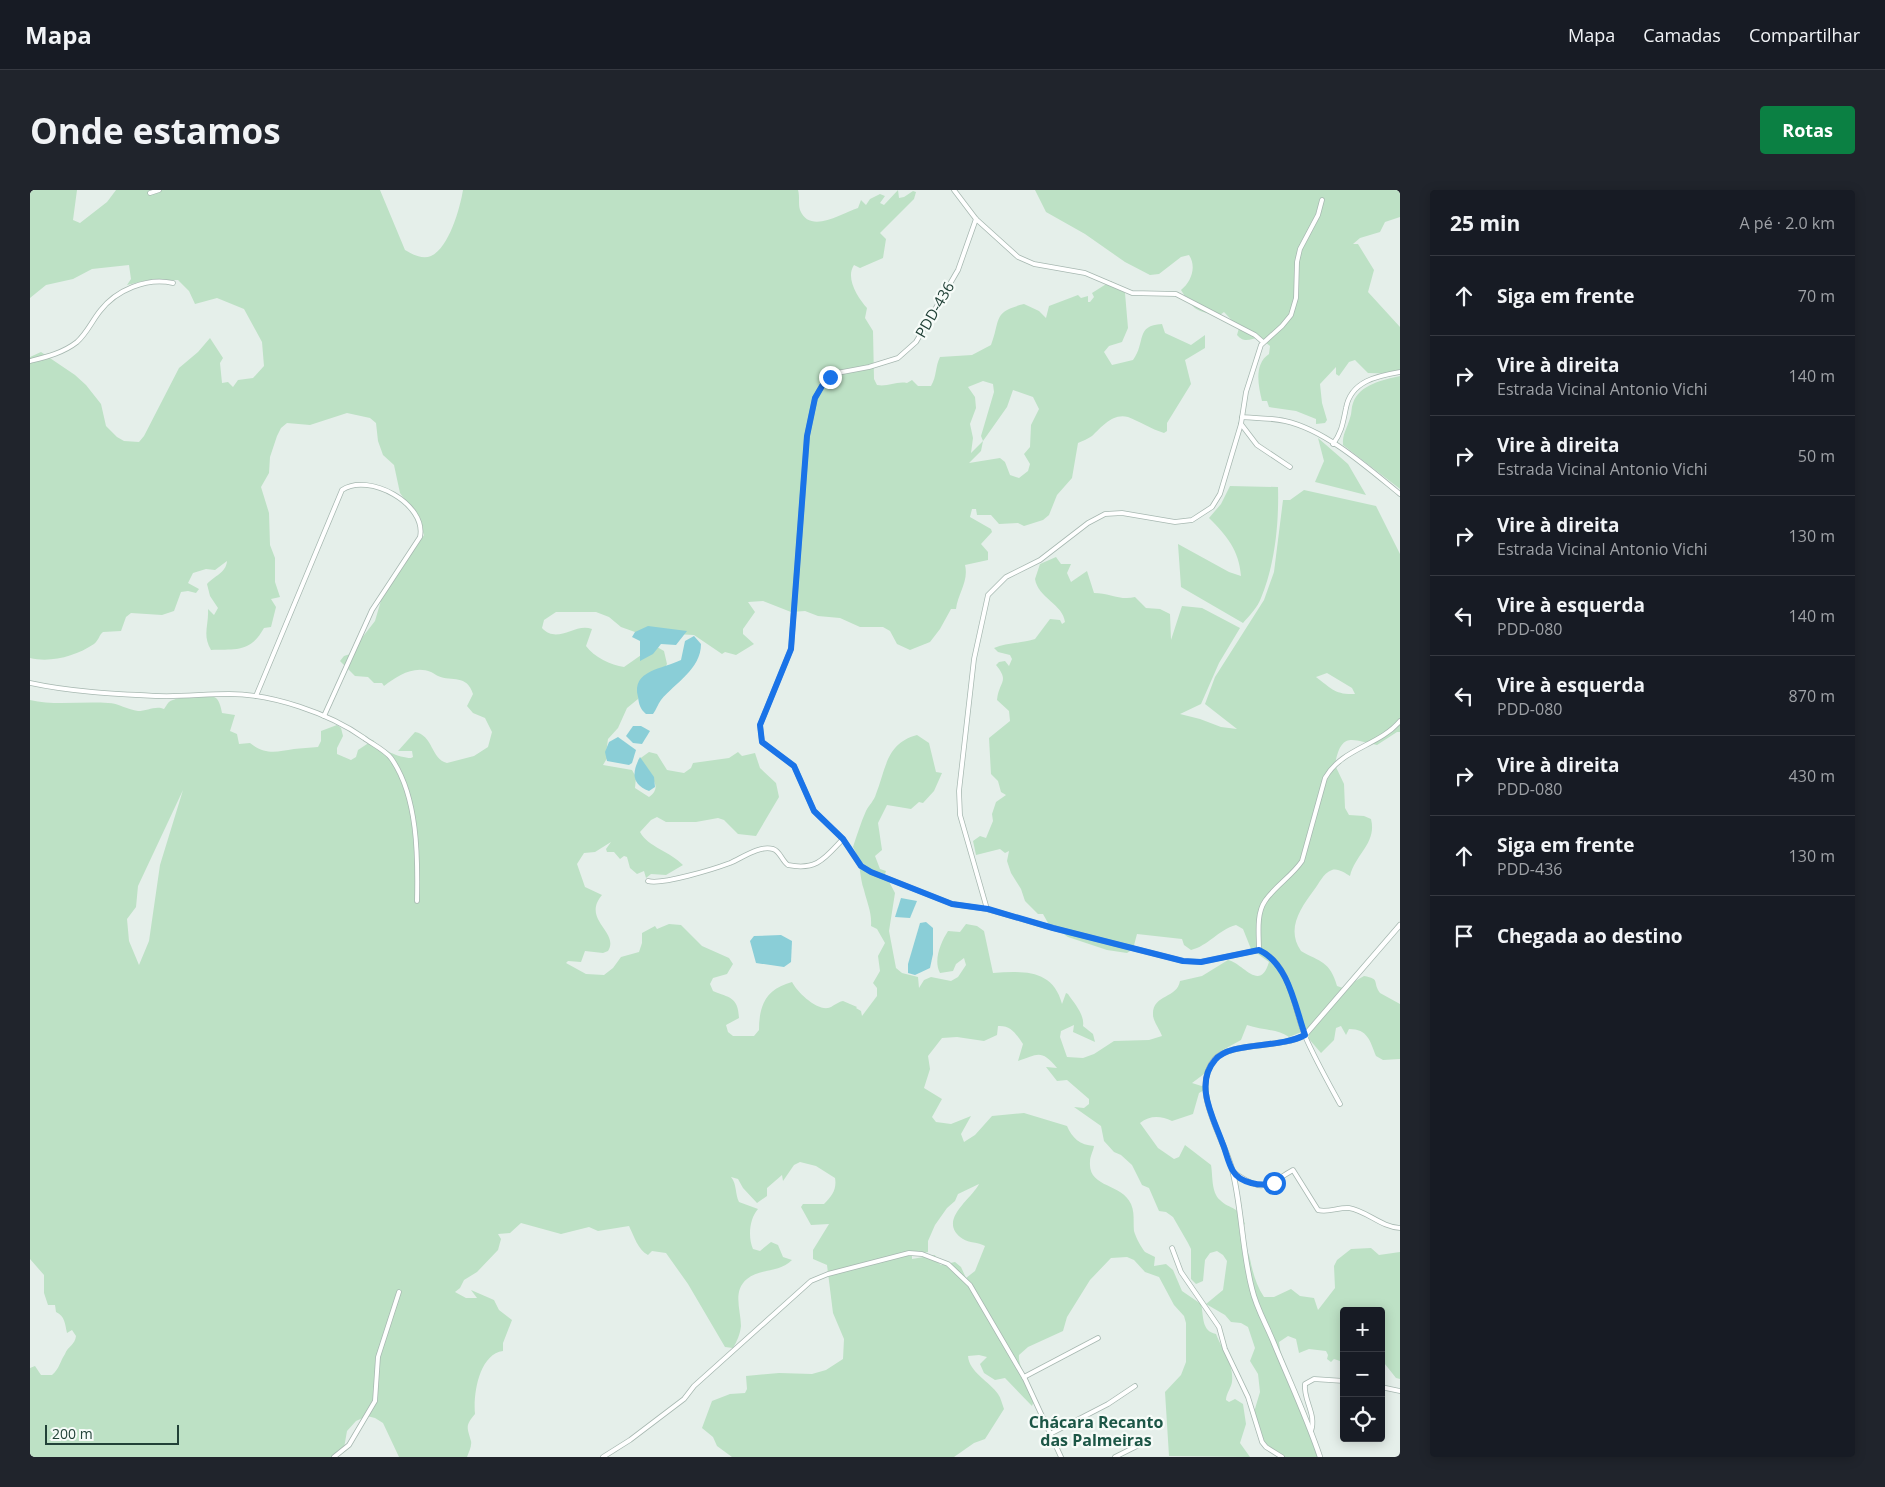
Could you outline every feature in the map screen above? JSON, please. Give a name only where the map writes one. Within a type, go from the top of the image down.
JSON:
[{"type":"street","points":[[150,193],[159,190]]},
{"type":"street","points":[[954,190],[976,219],[1018,257],[1034,264],[1084,273],[1132,293],[1176,294],[1263,342]]},
{"type":"street","points":[[988,909],[960,815],[958,791],[974,659],[988,595],[1006,577],[1040,560],[1088,523],[1105,514],[1122,514],[1175,522],[1192,520],[1202,516],[1212,507],[1220,494],[1241,424],[1246,392],[1263,342],[1282,326],[1291,315],[1296,298],[1297,262],[1300,249],[1322,200]]},
{"type":"street","name":"PDD-436","points":[[976,219],[958,270],[916,342],[898,358],[868,368],[837,373],[822,386],[812,410],[805,458],[791,649],[759,731],[762,742],[794,766],[814,811],[843,839],[861,866],[871,872],[952,904],[988,909],[1053,928],[1183,961],[1201,962],[1259,950]]},
{"type":"street","points":[[30,361],[53,355],[76,343],[99,312],[118,294],[151,282],[173,283]]},
{"type":"street","points":[[1333,444],[1340,434],[1349,397],[1356,388],[1365,382],[1400,372]]},
{"type":"street","points":[[1242,417],[1285,421],[1305,428],[1333,444],[1400,494]]},
{"type":"street","points":[[1241,424],[1258,445],[1290,467]]},
{"type":"street","points":[[256,696],[342,490],[358,484],[377,487],[402,499],[417,518],[421,531],[420,537],[372,610],[324,716]]},
{"type":"street","points":[[30,683],[62,688],[157,696],[256,696],[345,724],[390,757],[402,782],[415,826],[418,856],[417,901]]},
{"type":"street","points":[[1340,1104],[1305,1035],[1285,976],[1277,964],[1259,950],[1261,910],[1265,901],[1295,871],[1302,861],[1325,778],[1331,767],[1340,759],[1390,731],[1400,721]]},
{"type":"street","points":[[648,881],[674,878],[706,870],[747,854],[771,848],[778,851],[788,865],[810,866],[821,861],[843,839]]},
{"type":"street","points":[[1320,1457],[1252,1290],[1244,1250],[1233,1172],[1210,1109],[1205,1082],[1212,1063],[1222,1053],[1232,1049],[1285,1043],[1305,1035],[1400,925]]},
{"type":"street","points":[[1233,1172],[1246,1181],[1266,1186],[1293,1170],[1318,1210],[1324,1212],[1349,1208],[1386,1226],[1400,1228]]},
{"type":"street","points":[[1172,1248],[1181,1272],[1219,1327],[1226,1349],[1248,1396],[1262,1442],[1266,1448],[1282,1457]]},
{"type":"street","points":[[603,1457],[630,1440],[684,1399],[694,1386],[811,1282],[828,1274],[896,1255],[922,1254],[937,1259],[958,1272],[970,1285],[1024,1377],[1061,1457]]},
{"type":"street","points":[[334,1457],[349,1445],[375,1401],[378,1357],[399,1292]]},
{"type":"street","points":[[1024,1377],[1098,1338]]},
{"type":"street","points":[[1311,1431],[1314,1422],[1307,1403],[1305,1384],[1314,1379],[1340,1381]]},
{"type":"street","points":[[1050,1434],[1108,1404],[1135,1386]]},
{"type":"street","points":[[1385,1388],[1400,1391]]},
{"type":"street","points":[[1115,1457],[1145,1442]]},
{"type":"green space","points":[[30,190],[77,190],[73,220],[80,223],[107,202],[116,190],[380,190],[405,250],[417,256],[428,257],[437,252],[443,245],[453,227],[463,190],[798,190],[800,210],[811,221],[819,222],[858,208],[861,200],[866,205],[870,199],[880,194],[885,196],[880,203],[884,205],[898,190],[899,198],[913,191],[916,192],[914,199],[880,233],[886,239],[883,258],[860,268],[854,265],[851,276],[854,288],[867,308],[865,318],[873,331],[874,379],[877,385],[907,383],[912,380],[918,386],[931,386],[940,357],[972,355],[991,345],[999,318],[1007,310],[1024,304],[1039,311],[1046,318],[1049,306],[1078,295],[1081,298],[1088,296],[1088,302],[1090,302],[1094,297],[1092,293],[1111,281],[1125,293],[1128,328],[1122,342],[1109,346],[1104,352],[1112,365],[1133,360],[1137,354],[1144,331],[1154,325],[1162,324],[1165,333],[1191,345],[1205,335],[1205,348],[1185,360],[1191,384],[1167,423],[1167,431],[1164,433],[1122,416],[1112,419],[1092,436],[1078,443],[1072,478],[1057,495],[1049,515],[1043,520],[1024,526],[1018,523],[999,524],[991,515],[977,515],[976,509],[972,509],[970,517],[991,529],[992,532],[981,544],[988,552],[988,560],[965,565],[966,576],[956,609],[951,609],[930,642],[910,650],[897,644],[890,631],[883,627],[860,627],[840,618],[818,616],[805,611],[791,612],[763,601],[748,602],[755,612],[743,629],[743,634],[754,644],[736,655],[725,652],[722,654],[694,635],[635,632],[621,627],[609,617],[596,612],[556,612],[544,620],[542,628],[548,633],[560,634],[579,628],[592,629],[586,646],[598,657],[619,666],[624,667],[644,653],[657,647],[664,651],[667,664],[663,671],[641,682],[638,699],[627,708],[618,728],[608,739],[606,754],[609,755],[603,765],[632,770],[636,777],[635,788],[649,797],[656,787],[655,782],[638,760],[649,752],[657,754],[667,770],[684,773],[691,768],[693,763],[729,758],[738,752],[742,756],[755,753],[760,768],[776,783],[779,797],[756,836],[738,834],[724,820],[718,818],[696,822],[666,822],[657,817],[651,820],[640,832],[648,842],[683,865],[666,875],[651,874],[646,878],[644,871],[637,874],[630,868],[627,857],[624,856],[620,859],[614,852],[607,852],[606,849],[611,842],[595,852],[584,853],[577,864],[585,887],[602,895],[597,904],[596,912],[610,944],[608,951],[603,953],[585,951],[581,962],[568,961],[566,963],[586,974],[604,975],[613,968],[621,957],[639,952],[642,943],[642,933],[655,926],[657,929],[669,924],[681,925],[702,946],[729,958],[733,964],[727,974],[713,978],[710,984],[713,991],[732,999],[737,1005],[739,1018],[726,1025],[728,1032],[733,1036],[754,1036],[759,1030],[760,1013],[766,999],[776,989],[792,982],[802,995],[818,1006],[828,1008],[843,1001],[857,1007],[861,1011],[862,1016],[877,996],[877,988],[873,983],[880,971],[878,956],[885,943],[877,929],[871,926],[870,912],[862,885],[856,852],[853,847],[866,811],[875,796],[885,766],[893,751],[899,744],[917,735],[929,743],[936,772],[942,773],[934,791],[923,803],[919,802],[911,809],[887,805],[878,823],[882,850],[875,856],[880,869],[886,871],[885,874],[895,893],[889,931],[896,968],[902,973],[918,977],[919,988],[924,980],[931,977],[951,981],[958,977],[966,965],[964,958],[956,964],[953,971],[940,973],[937,963],[943,940],[948,931],[960,932],[966,924],[977,926],[984,931],[993,973],[1026,973],[1044,978],[1052,984],[1062,1004],[1066,993],[1076,1005],[1081,1013],[1083,1026],[1093,1034],[1095,1042],[1073,1032],[1074,1025],[1061,1031],[1060,1037],[1067,1057],[1083,1058],[1094,1054],[1114,1041],[1149,1040],[1162,1036],[1153,1017],[1154,1008],[1156,1003],[1178,987],[1180,981],[1202,976],[1228,960],[1251,974],[1261,975],[1269,962],[1251,949],[1243,929],[1236,925],[1191,950],[1184,945],[1182,939],[1137,934],[1133,949],[1127,953],[1107,950],[1068,937],[1048,923],[1043,914],[1038,914],[1025,901],[1007,861],[1009,851],[1005,853],[1000,849],[976,855],[973,841],[980,836],[986,838],[993,821],[992,814],[996,802],[1006,795],[1001,792],[998,781],[991,774],[989,738],[1010,721],[1009,711],[997,700],[1003,679],[996,665],[999,662],[1005,661],[1009,666],[1012,659],[1010,655],[998,652],[994,648],[1035,639],[1050,619],[1060,620],[1062,624],[1065,622],[1060,610],[1041,591],[1035,579],[1040,564],[1056,557],[1061,564],[1071,564],[1067,573],[1071,582],[1087,571],[1094,593],[1125,598],[1135,597],[1146,608],[1160,609],[1170,614],[1171,640],[1182,606],[1202,608],[1240,628],[1219,663],[1201,704],[1180,714],[1221,727],[1237,729],[1205,704],[1215,677],[1264,600],[1274,572],[1283,500],[1290,500],[1304,490],[1376,506],[1400,554],[1400,732],[1377,745],[1349,740],[1344,742],[1341,747],[1335,765],[1344,784],[1345,808],[1349,815],[1364,816],[1371,819],[1371,835],[1350,876],[1341,871],[1334,870],[1329,871],[1322,879],[1300,912],[1295,927],[1295,935],[1301,951],[1324,963],[1331,972],[1337,986],[1343,988],[1364,976],[1373,978],[1380,993],[1400,1004],[1400,1059],[1383,1060],[1376,1056],[1370,1041],[1364,1034],[1360,1031],[1349,1029],[1346,1035],[1341,1026],[1336,1028],[1334,1040],[1321,1053],[1309,1039],[1309,1029],[1289,1037],[1280,1032],[1247,1025],[1241,1040],[1221,1051],[1204,1074],[1192,1083],[1208,1088],[1199,1093],[1193,1114],[1172,1121],[1160,1117],[1144,1120],[1140,1123],[1158,1148],[1174,1159],[1179,1157],[1185,1145],[1211,1165],[1217,1197],[1238,1211],[1243,1218],[1245,1224],[1239,1229],[1240,1233],[1257,1283],[1264,1297],[1274,1297],[1291,1289],[1300,1296],[1314,1298],[1318,1310],[1335,1288],[1334,1266],[1337,1260],[1351,1249],[1371,1248],[1379,1255],[1400,1252],[1400,1379],[1396,1378],[1385,1364],[1385,1307],[1340,1307],[1340,1361],[1334,1359],[1331,1362],[1327,1359],[1326,1351],[1309,1349],[1299,1353],[1296,1339],[1288,1336],[1279,1342],[1282,1362],[1319,1457],[1279,1457],[1263,1442],[1254,1412],[1260,1392],[1258,1374],[1250,1361],[1255,1348],[1248,1327],[1241,1323],[1231,1322],[1225,1315],[1206,1304],[1223,1290],[1227,1261],[1217,1251],[1210,1253],[1205,1260],[1203,1281],[1196,1284],[1191,1279],[1191,1249],[1173,1217],[1166,1212],[1159,1211],[1149,1188],[1142,1185],[1132,1165],[1121,1155],[1114,1152],[1104,1141],[1101,1126],[1074,1107],[1084,1108],[1089,1104],[1089,1099],[1067,1080],[1057,1081],[1046,1067],[1057,1068],[1043,1055],[1034,1055],[1018,1061],[1023,1044],[1010,1029],[998,1026],[997,1035],[984,1041],[957,1037],[942,1038],[928,1056],[930,1069],[924,1088],[942,1099],[932,1117],[936,1122],[951,1124],[971,1116],[961,1134],[964,1142],[975,1135],[992,1116],[1024,1113],[1067,1126],[1077,1140],[1094,1146],[1090,1160],[1094,1177],[1127,1197],[1132,1207],[1136,1237],[1145,1252],[1155,1257],[1154,1266],[1166,1264],[1173,1270],[1182,1291],[1201,1304],[1205,1326],[1216,1334],[1231,1369],[1232,1382],[1226,1400],[1229,1402],[1235,1399],[1243,1404],[1246,1424],[1240,1443],[1250,1457],[1169,1456],[1165,1392],[1181,1375],[1186,1362],[1186,1323],[1184,1316],[1174,1305],[1159,1277],[1145,1272],[1134,1260],[1127,1257],[1111,1258],[1090,1280],[1067,1317],[1063,1331],[1028,1347],[1019,1355],[1021,1367],[1033,1393],[1032,1406],[1005,1378],[995,1380],[984,1373],[980,1364],[987,1357],[979,1355],[968,1356],[972,1367],[998,1394],[1004,1409],[985,1439],[974,1443],[954,1457],[732,1457],[717,1446],[713,1437],[702,1428],[712,1401],[730,1394],[745,1393],[747,1389],[746,1376],[779,1373],[812,1374],[826,1370],[843,1359],[844,1339],[833,1313],[827,1265],[813,1259],[813,1250],[829,1224],[811,1225],[801,1207],[803,1204],[824,1204],[833,1192],[835,1178],[816,1166],[800,1162],[794,1165],[783,1181],[782,1175],[767,1188],[767,1196],[757,1203],[743,1188],[738,1179],[731,1177],[739,1202],[758,1209],[750,1229],[750,1240],[753,1249],[760,1251],[771,1242],[778,1245],[783,1257],[792,1260],[782,1267],[758,1273],[742,1284],[738,1301],[741,1329],[733,1348],[725,1347],[688,1284],[666,1253],[652,1251],[648,1255],[645,1253],[629,1226],[598,1231],[589,1227],[561,1234],[521,1223],[510,1233],[498,1234],[501,1239],[498,1250],[477,1272],[464,1280],[460,1288],[455,1292],[466,1298],[477,1298],[471,1290],[494,1300],[499,1310],[512,1320],[503,1343],[503,1351],[488,1359],[479,1376],[475,1397],[475,1414],[468,1427],[471,1443],[467,1457],[399,1457],[383,1423],[367,1416],[356,1421],[347,1431],[344,1448],[337,1457],[30,1457],[30,1368],[35,1366],[41,1375],[52,1375],[76,1336],[72,1330],[67,1333],[64,1321],[56,1312],[55,1305],[48,1305],[44,1293],[44,1275],[30,1259],[30,700],[49,703],[112,703],[138,711],[164,709],[172,700],[184,697],[212,697],[218,701],[222,713],[235,715],[230,731],[237,734],[239,744],[250,743],[255,747],[271,752],[318,747],[321,741],[321,731],[337,725],[341,728],[343,736],[337,748],[337,754],[351,760],[356,757],[358,750],[373,740],[380,747],[390,752],[411,758],[413,757],[412,751],[398,751],[415,732],[421,734],[429,742],[438,757],[447,763],[474,756],[488,747],[492,732],[485,718],[473,713],[467,706],[473,694],[463,681],[443,678],[425,670],[418,670],[400,675],[384,686],[382,683],[374,683],[368,677],[355,676],[340,661],[344,656],[353,653],[375,621],[382,597],[424,535],[418,518],[400,493],[394,465],[383,455],[378,441],[376,423],[370,418],[347,413],[310,425],[287,423],[281,428],[277,436],[270,457],[269,473],[261,487],[269,513],[270,545],[275,558],[275,582],[280,597],[271,599],[276,607],[271,627],[264,628],[259,636],[248,646],[228,650],[211,650],[208,645],[206,635],[208,609],[214,615],[218,608],[210,596],[207,584],[224,569],[227,561],[215,570],[206,569],[193,573],[188,583],[199,589],[196,593],[181,592],[174,611],[162,615],[131,613],[126,617],[121,631],[103,632],[94,644],[79,652],[55,659],[30,658],[30,357],[41,352],[75,375],[86,385],[101,404],[106,426],[124,441],[139,442],[144,436],[179,368],[198,352],[210,338],[223,358],[220,363],[222,383],[228,382],[233,387],[238,380],[253,378],[264,366],[262,342],[244,309],[217,298],[195,304],[189,291],[178,280],[148,280],[127,285],[131,279],[129,265],[92,269],[73,279],[46,285],[30,298]],"holes":[[[983,381],[993,384],[994,392],[981,436],[983,441],[971,453],[973,438],[970,424],[976,408],[975,397],[968,387]],[[1013,390],[1033,397],[1039,409],[1031,425],[1030,447],[1024,454],[1030,464],[1028,471],[1019,478],[1010,475],[1005,462],[1000,458],[969,463],[981,451],[983,441],[1007,407]],[[1327,673],[1352,688],[1355,694],[1338,692],[1316,677]],[[183,790],[160,865],[149,941],[139,965],[129,941],[127,919],[136,907],[138,886]],[[979,1184],[958,1211],[953,1225],[956,1232],[963,1239],[985,1246],[975,1271],[966,1278],[961,1267],[955,1262],[941,1265],[937,1262],[935,1255],[912,1259],[912,1256],[928,1252],[928,1241],[935,1225],[947,1208],[955,1201],[958,1194]]]},
{"type":"green space","points":[[1035,190],[1400,190],[1400,217],[1385,222],[1380,232],[1360,238],[1353,244],[1358,244],[1374,270],[1368,292],[1400,327],[1400,374],[1368,373],[1355,360],[1349,362],[1339,376],[1336,374],[1336,367],[1320,384],[1322,403],[1327,420],[1325,423],[1316,424],[1316,419],[1296,411],[1269,407],[1267,401],[1262,401],[1258,375],[1261,363],[1269,354],[1270,346],[1260,338],[1245,340],[1240,338],[1237,335],[1239,328],[1224,312],[1220,315],[1206,313],[1197,309],[1189,302],[1181,290],[1188,283],[1192,274],[1193,264],[1189,255],[1181,257],[1159,274],[1150,275],[1125,262],[1085,234],[1046,212]]},
{"type":"green space","points":[[1400,376],[1400,489],[1343,445],[1343,441],[1353,403],[1361,391],[1386,379]]},
{"type":"green space","points":[[1318,438],[1348,464],[1366,495],[1315,482],[1324,461]]},
{"type":"green space","points":[[1230,486],[1278,487],[1277,529],[1270,572],[1260,601],[1243,623],[1181,587],[1178,544],[1229,572],[1241,576],[1235,551],[1209,518],[1221,504]]},
{"type":"water","points":[[648,626],[687,631],[676,645],[661,644],[653,654],[640,661],[640,641],[632,637],[635,632]]},
{"type":"water","points":[[694,636],[701,644],[697,661],[661,700],[653,714],[646,714],[639,702],[637,688],[639,681],[650,672],[681,660],[685,641]]},
{"type":"water","points":[[633,726],[641,726],[650,731],[642,744],[633,743],[626,736]]},
{"type":"water","points":[[618,737],[636,750],[632,763],[629,765],[607,761],[605,752],[609,742]]},
{"type":"water","points":[[640,757],[654,777],[655,787],[649,791],[636,781],[635,773]]},
{"type":"water","points":[[901,898],[917,901],[910,918],[895,917]]},
{"type":"water","points":[[926,922],[933,928],[933,954],[930,968],[915,975],[908,973],[908,964],[920,923]]},
{"type":"water","points":[[781,935],[792,941],[791,962],[784,967],[756,963],[750,941],[754,936]]},
{"type":"district","name":"Chácara Recanto das Palmeiras","points":[[1096,1431]]},
{"type":"route","points":[[830,377],[815,398],[807,436],[793,639],[790,655],[760,725],[759,731],[762,742],[794,766],[814,811],[823,822],[843,839],[861,866],[871,872],[924,894],[962,907],[988,909],[1011,917],[1183,961],[1201,962],[1259,950],[1265,953],[1277,964],[1285,976],[1305,1035],[1294,1041],[1273,1046],[1232,1049],[1222,1053],[1212,1063],[1205,1082],[1210,1109],[1233,1172],[1246,1181],[1258,1185],[1266,1186],[1274,1183]]}]
